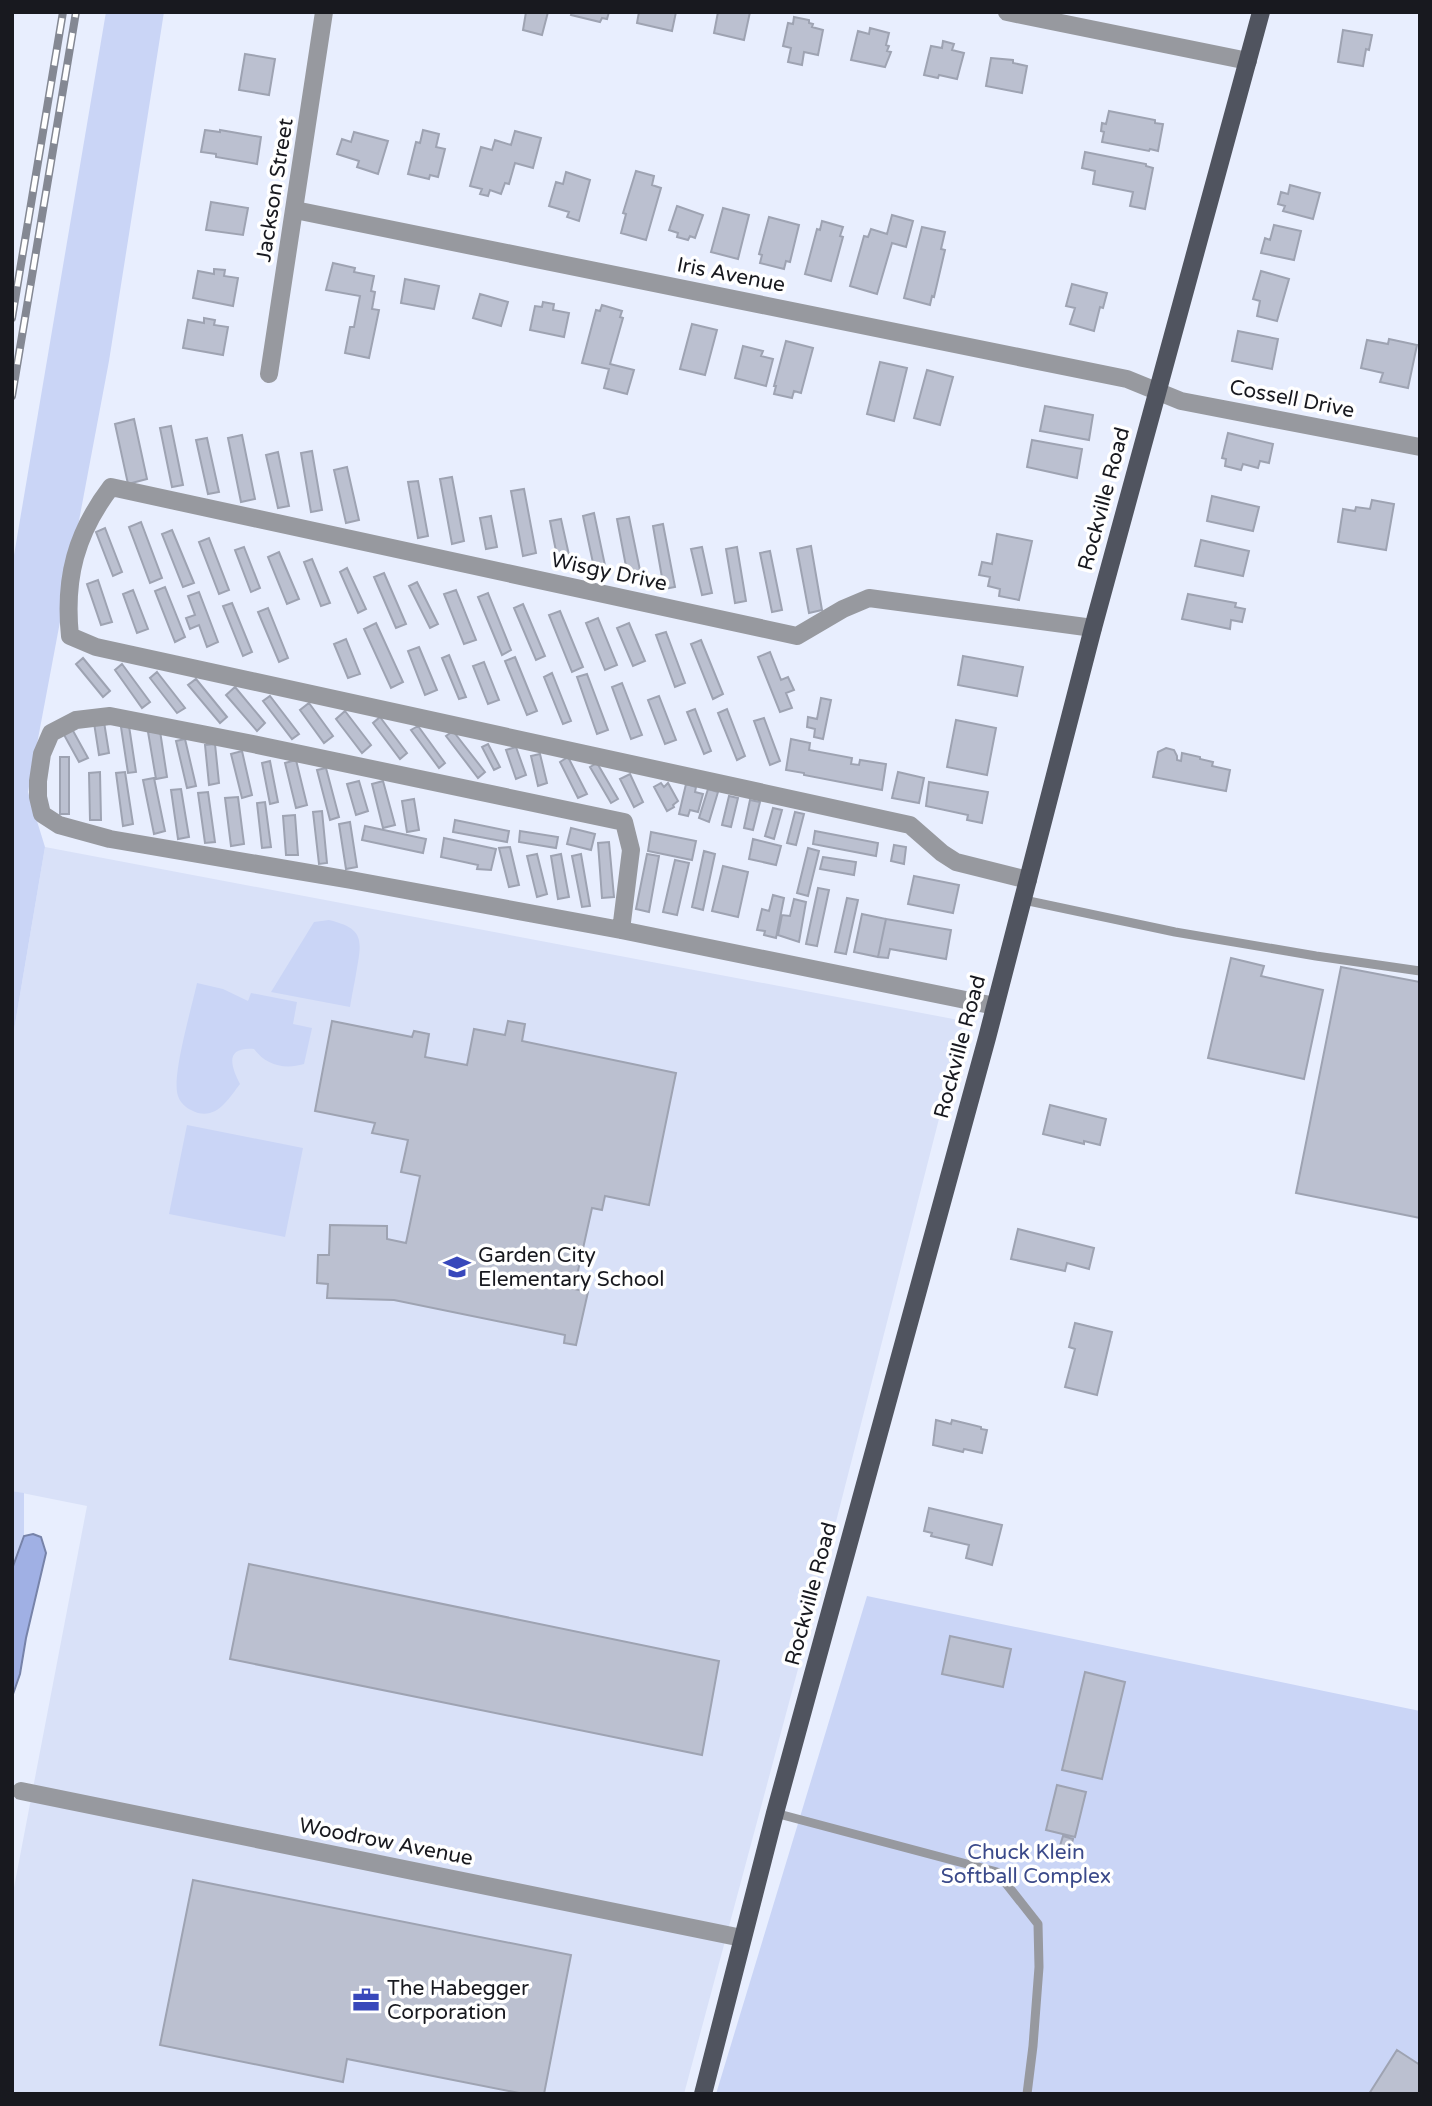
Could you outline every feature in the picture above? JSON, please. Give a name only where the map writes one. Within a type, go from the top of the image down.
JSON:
[{"type":"main road","name":"Rockville Road","points":[[703,2094],[775,1813],[1024,900],[1093,628],[1261,12]]},
{"type":"street","name":"Jackson Street","points":[[269,374],[324,12]]},
{"type":"street","points":[[1007,12],[1248,61]]},
{"type":"street","name":"Iris Avenue","points":[[295,210],[1128,379],[1157,391]]},
{"type":"street","name":"Cossell Drive","points":[[1157,391],[1190,403],[1420,447]]},
{"type":"street","name":"Wisgy Drive","points":[[1028,880],[956,862],[910,825],[96,647],[70,636],[67,609],[73,566],[83,530],[111,487],[797,636],[843,609],[869,598],[1093,628]]},
{"type":"street","points":[[621,930],[631,850],[624,822],[110,716],[76,720],[51,733],[42,754],[38,797],[42,814],[59,825],[110,839],[621,930],[995,1006]]},
{"type":"street","name":"Woodrow Avenue","points":[[21,1791],[742,1938]]},
{"type":"lane","points":[[1024,900],[1175,932],[1420,971]]},
{"type":"lane","points":[[775,1813],[997,1872],[1038,1924],[1036,2007],[1027,2094]]},
{"type":"shaded area","name":"Garden City Elementary School","points":[[45,847],[964,1021],[805,1643],[684,2094],[12,2094],[12,1898],[87,1506],[12,1491],[12,1042]]},
{"type":"shaded area","points":[[33,1534],[41,1537],[46,1553],[20,1674],[12,1697],[12,1569],[24,1536]]},
{"type":"green space","points":[[106,12],[164,12],[109,361],[28,792],[45,847],[12,1042],[12,567]]},
{"type":"green space","points":[[329,920],[354,931],[359,941],[359,957],[350,1007],[271,992],[314,922]]},
{"type":"green space","points":[[197,983],[223,989],[248,1001],[251,993],[297,1002],[293,1024],[312,1028],[304,1064],[276,1065],[264,1059],[254,1049],[238,1051],[232,1059],[240,1084],[227,1101],[217,1110],[205,1114],[186,1107],[178,1096],[177,1074]]},
{"type":"green space","points":[[187,1125],[303,1148],[285,1237],[169,1214]]},
{"type":"green space","points":[[12,1491],[24,1493],[24,1536],[12,1569]]},
{"type":"green space","name":"Chuck Klein Softball Complex","points":[[867,1596],[1420,1711],[1420,2094],[716,2094]]},
{"type":"building","points":[[526,12],[548,12],[542,35],[523,30]]},
{"type":"building","points":[[572,12],[609,12],[607,19],[602,18],[600,22],[571,15]]},
{"type":"building","points":[[639,12],[676,12],[672,31],[637,23]]},
{"type":"building","points":[[718,12],[750,12],[744,40],[714,33]]},
{"type":"building","points":[[794,17],[809,20],[809,23],[813,24],[812,27],[823,30],[818,55],[804,52],[802,65],[788,62],[791,48],[783,46],[788,23],[793,24]]},
{"type":"building","points":[[870,28],[889,33],[886,45],[889,46],[887,51],[891,52],[885,67],[851,60],[858,31],[869,34]]},
{"type":"building","points":[[1343,30],[1372,35],[1363,66],[1338,62]]},
{"type":"building","points":[[943,41],[954,44],[952,50],[964,53],[957,79],[924,75],[931,46],[942,48]]},
{"type":"building","points":[[245,54],[275,59],[269,95],[239,90]]},
{"type":"building","points":[[991,58],[1013,60],[1013,63],[1027,66],[1022,93],[986,86]]},
{"type":"building","points":[[1109,111],[1163,124],[1158,151],[1102,142],[1102,123],[1106,124]]},
{"type":"building","points":[[205,130],[261,137],[257,164],[201,152]]},
{"type":"building","points":[[423,130],[439,134],[436,147],[445,149],[438,177],[430,175],[429,179],[408,174],[416,142],[420,143]]},
{"type":"building","points":[[515,131],[541,138],[533,168],[515,163],[509,184],[505,183],[501,194],[490,190],[488,196],[480,194],[482,189],[470,186],[481,147],[492,150],[495,140],[511,145]]},
{"type":"building","points":[[354,132],[388,141],[378,174],[357,167],[359,161],[337,154],[342,139],[351,142]]},
{"type":"building","points":[[1085,152],[1146,164],[1153,168],[1145,209],[1130,206],[1133,192],[1093,184],[1095,171],[1082,168]]},
{"type":"building","points":[[636,171],[654,176],[652,185],[661,188],[646,240],[621,233],[626,214],[623,213]]},
{"type":"building","points":[[566,172],[590,180],[579,221],[567,217],[569,212],[549,206],[556,182],[563,184]]},
{"type":"building","points":[[1290,185],[1320,193],[1313,219],[1283,211],[1285,206],[1278,204],[1281,192],[1288,194]]},
{"type":"building","points":[[211,202],[248,208],[243,235],[206,230]]},
{"type":"building","points":[[677,206],[703,215],[695,238],[690,236],[688,240],[677,237],[678,233],[669,230]]},
{"type":"building","points":[[723,208],[749,215],[738,259],[711,252]]},
{"type":"building","points":[[892,215],[913,221],[906,247],[892,243],[877,294],[850,286],[864,236],[868,237],[871,229],[887,234]]},
{"type":"building","points":[[769,217],[799,225],[790,262],[786,261],[784,269],[760,263],[762,255],[759,254]]},
{"type":"building","points":[[822,221],[843,227],[840,236],[843,237],[831,281],[805,274],[817,229],[820,230]]},
{"type":"building","points":[[1274,225],[1301,231],[1294,260],[1261,253],[1265,238],[1270,240]]},
{"type":"building","points":[[922,227],[945,232],[941,249],[945,250],[930,305],[904,298]]},
{"type":"building","points":[[333,263],[355,268],[354,272],[374,276],[372,309],[379,310],[369,358],[345,353],[360,296],[326,290]]},
{"type":"building","points":[[214,269],[225,270],[224,276],[238,278],[233,306],[193,298],[198,271],[214,274]]},
{"type":"building","points":[[1261,271],[1289,279],[1277,321],[1257,316],[1260,301],[1253,299]]},
{"type":"building","points":[[405,279],[439,286],[434,309],[401,303]]},
{"type":"building","points":[[1072,284],[1107,293],[1094,331],[1070,324],[1075,308],[1066,306]]},
{"type":"building","points":[[480,294],[508,302],[501,326],[473,318]]},
{"type":"building","points":[[543,302],[554,304],[553,310],[569,313],[564,337],[530,330],[535,306],[542,307]]},
{"type":"building","points":[[602,305],[622,311],[620,317],[623,318],[610,364],[634,370],[627,394],[604,388],[609,369],[582,363],[596,310],[600,311]]},
{"type":"building","points":[[204,318],[215,320],[214,325],[228,327],[223,355],[183,348],[188,320],[204,323]]},
{"type":"building","points":[[692,324],[717,330],[705,375],[680,369]]},
{"type":"building","points":[[1238,331],[1278,339],[1272,369],[1232,361]]},
{"type":"building","points":[[1389,339],[1417,345],[1408,388],[1380,382],[1383,373],[1361,368],[1367,340],[1388,344]]},
{"type":"building","points":[[786,341],[813,348],[801,393],[794,391],[792,398],[774,394]]},
{"type":"building","points":[[743,346],[763,351],[761,356],[773,359],[766,386],[735,378]]},
{"type":"building","points":[[880,362],[907,368],[894,421],[867,414]]},
{"type":"building","points":[[927,370],[953,377],[940,425],[914,418]]},
{"type":"building","points":[[1045,406],[1093,415],[1089,440],[1040,431]]},
{"type":"building","points":[[134,419],[147,479],[128,484],[115,424]]},
{"type":"building","points":[[171,426],[183,485],[172,487],[160,428]]},
{"type":"building","points":[[1228,433],[1273,444],[1269,463],[1260,461],[1258,468],[1243,464],[1241,470],[1225,466],[1226,459],[1222,458]]},
{"type":"building","points":[[242,435],[255,499],[241,502],[228,438]]},
{"type":"building","points":[[207,438],[219,492],[208,494],[196,440]]},
{"type":"building","points":[[1032,440],[1082,449],[1077,478],[1027,467]]},
{"type":"building","points":[[312,451],[322,510],[311,512],[301,453]]},
{"type":"building","points":[[278,452],[289,506],[278,508],[266,455]]},
{"type":"building","points":[[347,467],[359,520],[346,523],[334,470]]},
{"type":"building","points":[[452,477],[464,541],[452,544],[440,479]]},
{"type":"building","points":[[418,481],[428,536],[418,538],[408,482]]},
{"type":"building","points":[[524,489],[536,553],[523,556],[511,491]]},
{"type":"building","points":[[1212,496],[1259,507],[1253,531],[1207,521]]},
{"type":"building","points":[[1372,500],[1394,504],[1386,550],[1338,542],[1343,509],[1370,509]]},
{"type":"building","points":[[594,513],[607,575],[596,577],[583,516]]},
{"type":"building","points":[[491,516],[497,547],[486,549],[480,518]]},
{"type":"building","points":[[629,517],[642,580],[629,582],[617,519]]},
{"type":"building","points":[[561,519],[571,564],[559,566],[550,521]]},
{"type":"building","points":[[141,522],[162,578],[150,583],[129,527]]},
{"type":"building","points":[[663,524],[675,587],[664,589],[653,526]]},
{"type":"building","points":[[105,528],[122,572],[113,576],[96,532]]},
{"type":"building","points":[[172,530],[194,583],[183,587],[162,534]]},
{"type":"building","points":[[997,534],[1032,541],[1019,600],[999,596],[1000,589],[988,586],[990,577],[979,575],[982,562],[992,564]]},
{"type":"building","points":[[209,538],[229,590],[219,594],[199,542]]},
{"type":"building","points":[[1201,540],[1249,551],[1243,576],[1195,566]]},
{"type":"building","points":[[811,546],[822,610],[809,613],[797,549]]},
{"type":"building","points":[[244,547],[260,588],[251,592],[235,550]]},
{"type":"building","points":[[702,547],[712,593],[702,595],[691,549]]},
{"type":"building","points":[[737,547],[746,601],[735,603],[726,549]]},
{"type":"building","points":[[770,551],[782,610],[772,612],[760,553]]},
{"type":"building","points":[[279,552],[299,599],[287,604],[268,557]]},
{"type":"building","points":[[312,559],[330,603],[321,606],[304,562]]},
{"type":"building","points":[[347,568],[366,609],[358,613],[340,572]]},
{"type":"building","points":[[384,573],[406,624],[396,628],[374,577]]},
{"type":"building","points":[[98,580],[112,622],[101,625],[87,584]]},
{"type":"building","points":[[417,582],[438,624],[430,628],[409,586]]},
{"type":"building","points":[[165,587],[185,637],[175,642],[155,591]]},
{"type":"building","points":[[133,590],[148,629],[137,633],[123,594]]},
{"type":"building","points":[[456,590],[476,640],[464,644],[444,594]]},
{"type":"building","points":[[199,592],[218,642],[207,647],[199,625],[190,629],[186,618],[195,615],[188,596]]},
{"type":"building","points":[[488,593],[511,650],[502,655],[478,597]]},
{"type":"building","points":[[1188,594],[1236,603],[1235,607],[1245,609],[1242,622],[1231,620],[1230,629],[1182,619]]},
{"type":"building","points":[[232,603],[252,652],[243,656],[223,606]]},
{"type":"building","points":[[523,604],[545,656],[536,660],[514,608]]},
{"type":"building","points":[[268,608],[288,658],[279,662],[258,612]]},
{"type":"building","points":[[560,611],[583,667],[572,672],[549,615]]},
{"type":"building","points":[[598,618],[617,665],[605,670],[586,623]]},
{"type":"building","points":[[376,623],[403,682],[391,688],[364,629]]},
{"type":"building","points":[[629,623],[645,661],[633,666],[617,628]]},
{"type":"building","points":[[666,632],[685,683],[675,687],[656,635]]},
{"type":"building","points":[[346,639],[360,674],[348,678],[334,644]]},
{"type":"building","points":[[701,640],[723,694],[713,699],[691,644]]},
{"type":"building","points":[[419,647],[437,690],[425,695],[408,651]]},
{"type":"building","points":[[770,652],[781,680],[788,677],[794,690],[786,693],[792,708],[780,712],[758,657]]},
{"type":"building","points":[[449,655],[466,697],[459,699],[442,658]]},
{"type":"building","points":[[963,656],[1023,667],[1017,696],[958,685]]},
{"type":"building","points":[[515,657],[537,711],[527,715],[505,661]]},
{"type":"building","points":[[83,658],[110,691],[103,697],[76,664]]},
{"type":"building","points":[[484,662],[499,700],[488,704],[473,666]]},
{"type":"building","points":[[122,664],[150,702],[142,708],[115,670]]},
{"type":"building","points":[[157,672],[185,708],[177,713],[150,678]]},
{"type":"building","points":[[552,673],[571,721],[563,724],[544,677]]},
{"type":"building","points":[[587,674],[608,730],[597,734],[577,677]]},
{"type":"building","points":[[196,679],[227,717],[220,723],[188,685]]},
{"type":"building","points":[[622,683],[642,735],[631,739],[612,687]]},
{"type":"building","points":[[235,687],[265,723],[257,731],[226,695]]},
{"type":"building","points":[[270,696],[299,734],[292,739],[263,701]]},
{"type":"building","points":[[659,696],[676,740],[665,744],[648,700]]},
{"type":"building","points":[[821,698],[831,700],[823,739],[814,737],[815,729],[807,727],[808,717],[817,719]]},
{"type":"building","points":[[309,703],[333,736],[324,743],[300,710]]},
{"type":"building","points":[[695,709],[711,751],[704,754],[687,712]]},
{"type":"building","points":[[727,709],[745,756],[737,760],[718,713]]},
{"type":"building","points":[[345,711],[371,745],[362,753],[336,719]]},
{"type":"building","points":[[380,717],[407,753],[400,759],[373,723]]},
{"type":"building","points":[[764,718],[780,761],[770,765],[754,721]]},
{"type":"building","points":[[956,720],[996,728],[987,775],[947,767]]},
{"type":"building","points":[[104,722],[109,753],[99,755],[94,723]]},
{"type":"building","points":[[129,726],[136,772],[128,773],[121,727]]},
{"type":"building","points":[[418,726],[445,763],[439,768],[411,730]]},
{"type":"building","points":[[72,729],[88,758],[79,762],[63,733]]},
{"type":"building","points":[[160,731],[167,777],[156,779],[148,732]]},
{"type":"building","points":[[453,731],[485,772],[478,778],[446,736]]},
{"type":"building","points":[[185,739],[196,786],[187,788],[176,741]]},
{"type":"building","points":[[791,739],[810,743],[809,750],[852,758],[851,764],[859,765],[860,760],[886,764],[882,790],[786,770]]},
{"type":"building","points":[[215,744],[219,783],[209,785],[205,745]]},
{"type":"building","points":[[488,744],[500,767],[494,770],[482,747]]},
{"type":"building","points":[[516,747],[526,775],[516,779],[506,750]]},
{"type":"building","points":[[1166,748],[1174,750],[1177,760],[1181,761],[1182,753],[1213,762],[1212,766],[1230,770],[1226,791],[1153,777],[1158,752]]},
{"type":"building","points":[[242,751],[252,795],[242,798],[231,754]]},
{"type":"building","points":[[540,754],[547,783],[538,786],[531,756]]},
{"type":"building","points":[[60,757],[69,757],[69,814],[60,814]]},
{"type":"building","points":[[568,757],[587,794],[578,798],[560,762]]},
{"type":"building","points":[[296,760],[307,805],[296,808],[285,763]]},
{"type":"building","points":[[270,761],[278,802],[270,804],[262,763]]},
{"type":"building","points":[[597,763],[618,799],[611,803],[590,767]]},
{"type":"building","points":[[326,768],[339,817],[330,820],[317,770]]},
{"type":"building","points":[[100,772],[101,820],[90,820],[89,773]]},
{"type":"building","points":[[125,772],[133,824],[123,826],[116,773]]},
{"type":"building","points":[[898,772],[924,778],[919,803],[892,798]]},
{"type":"building","points":[[630,774],[643,802],[634,807],[620,779]]},
{"type":"building","points":[[154,778],[165,831],[154,834],[143,780]]},
{"type":"building","points":[[359,781],[368,811],[356,815],[347,784]]},
{"type":"building","points":[[383,781],[395,825],[383,828],[372,784]]},
{"type":"building","points":[[929,782],[988,792],[982,823],[967,820],[968,815],[926,806]]},
{"type":"building","points":[[661,783],[664,787],[668,783],[678,801],[667,811],[654,787]]},
{"type":"building","points":[[686,784],[696,787],[695,792],[703,794],[698,812],[690,810],[688,816],[679,814]]},
{"type":"building","points":[[181,789],[189,837],[178,839],[171,790]]},
{"type":"building","points":[[708,789],[718,792],[709,822],[699,818]]},
{"type":"building","points":[[208,792],[215,842],[205,843],[198,793]]},
{"type":"building","points":[[729,796],[738,798],[731,827],[722,825]]},
{"type":"building","points":[[238,797],[244,844],[231,846],[225,798]]},
{"type":"building","points":[[414,799],[419,830],[407,832],[402,801]]},
{"type":"building","points":[[750,800],[760,802],[753,830],[744,828]]},
{"type":"building","points":[[265,802],[271,847],[262,848],[257,803]]},
{"type":"building","points":[[773,808],[782,810],[774,839],[765,836]]},
{"type":"building","points":[[322,811],[327,863],[319,864],[313,812]]},
{"type":"building","points":[[795,812],[804,814],[796,845],[787,843]]},
{"type":"building","points":[[295,815],[298,855],[286,855],[283,816]]},
{"type":"building","points":[[455,820],[509,831],[507,842],[453,832]]},
{"type":"building","points":[[350,822],[357,867],[346,869],[339,824]]},
{"type":"building","points":[[365,826],[426,839],[423,853],[362,840]]},
{"type":"building","points":[[571,828],[595,834],[591,850],[567,844]]},
{"type":"building","points":[[520,831],[558,837],[556,848],[519,842]]},
{"type":"building","points":[[815,831],[878,843],[876,856],[813,844]]},
{"type":"building","points":[[651,832],[696,841],[692,860],[648,851]]},
{"type":"building","points":[[444,838],[496,849],[491,870],[477,869],[478,865],[441,857]]},
{"type":"building","points":[[753,839],[781,846],[776,865],[749,859]]},
{"type":"building","points":[[609,842],[614,897],[602,898],[598,843]]},
{"type":"building","points":[[894,845],[906,847],[904,864],[891,861]]},
{"type":"building","points":[[510,847],[519,885],[509,887],[499,848]]},
{"type":"building","points":[[808,848],[819,851],[808,896],[797,893]]},
{"type":"building","points":[[704,851],[715,854],[703,910],[692,907]]},
{"type":"building","points":[[537,854],[547,894],[537,897],[527,856]]},
{"type":"building","points":[[561,854],[569,897],[558,899],[551,856]]},
{"type":"building","points":[[581,854],[590,906],[582,907],[572,856]]},
{"type":"building","points":[[647,854],[659,856],[649,912],[636,909]]},
{"type":"building","points":[[823,857],[856,862],[854,875],[820,869]]},
{"type":"building","points":[[675,860],[689,863],[677,915],[663,912]]},
{"type":"building","points":[[723,866],[748,872],[738,917],[712,911]]},
{"type":"building","points":[[914,876],[959,885],[953,913],[908,904]]},
{"type":"building","points":[[818,888],[829,890],[817,946],[806,944]]},
{"type":"building","points":[[773,895],[784,898],[776,938],[764,935],[765,931],[757,930],[762,909],[769,911]]},
{"type":"building","points":[[847,898],[858,900],[846,954],[835,952]]},
{"type":"building","points":[[794,899],[806,902],[799,942],[778,935],[782,915],[790,916]]},
{"type":"building","points":[[862,914],[886,919],[878,957],[854,952]]},
{"type":"building","points":[[886,919],[951,930],[946,959],[890,949],[888,958],[878,957]]},
{"type":"building","points":[[1231,958],[1264,966],[1261,976],[1323,990],[1304,1079],[1208,1058]]},
{"type":"building","points":[[1341,967],[1420,982],[1420,1218],[1296,1193]]},
{"type":"building","name":"Garden City Elementary School","points":[[332,1021],[412,1037],[414,1031],[429,1034],[425,1057],[467,1065],[474,1029],[505,1035],[508,1021],[525,1024],[522,1041],[676,1073],[649,1205],[605,1196],[602,1210],[592,1208],[574,1289],[588,1292],[576,1345],[564,1343],[565,1335],[394,1300],[327,1298],[328,1284],[317,1283],[318,1255],[329,1255],[330,1225],[387,1226],[387,1239],[406,1243],[420,1176],[401,1172],[408,1140],[372,1133],[375,1123],[315,1111]]},
{"type":"building","points":[[1050,1105],[1106,1119],[1100,1145],[1043,1134]]},
{"type":"building","points":[[1018,1229],[1094,1248],[1089,1269],[1067,1263],[1065,1271],[1011,1259]]},
{"type":"building","points":[[1075,1323],[1112,1332],[1097,1395],[1065,1387],[1075,1349],[1069,1347]]},
{"type":"building","points":[[936,1420],[951,1424],[952,1420],[987,1430],[982,1453],[933,1445]]},
{"type":"building","points":[[929,1508],[1002,1525],[992,1565],[966,1558],[969,1545],[931,1536],[932,1533],[924,1531]]},
{"type":"building","points":[[249,1564],[719,1661],[702,1755],[230,1659]]},
{"type":"building","points":[[950,1636],[1011,1649],[1003,1687],[942,1674]]},
{"type":"building","points":[[1085,1672],[1125,1682],[1102,1779],[1062,1770]]},
{"type":"building","points":[[1057,1785],[1086,1792],[1075,1837],[1046,1830]]},
{"type":"building","points":[[1063,1836],[1073,1839],[1069,1855],[1058,1852]]},
{"type":"building","name":"The Habegger Corporation","points":[[193,1880],[571,1955],[544,2094],[524,2094],[347,2059],[343,2082],[160,2045]]},
{"type":"building","points":[[1397,2050],[1420,2065],[1420,2094],[1369,2094]]},
{"type":"railway","points":[[12,318],[63,12]]},
{"type":"railway","points":[[12,396],[76,12]]},
{"type":"place","name":"Garden City Elementary School","points":[[457,1267]]},
{"type":"place","name":"The Habegger Corporation","points":[[366,2000]]}]
